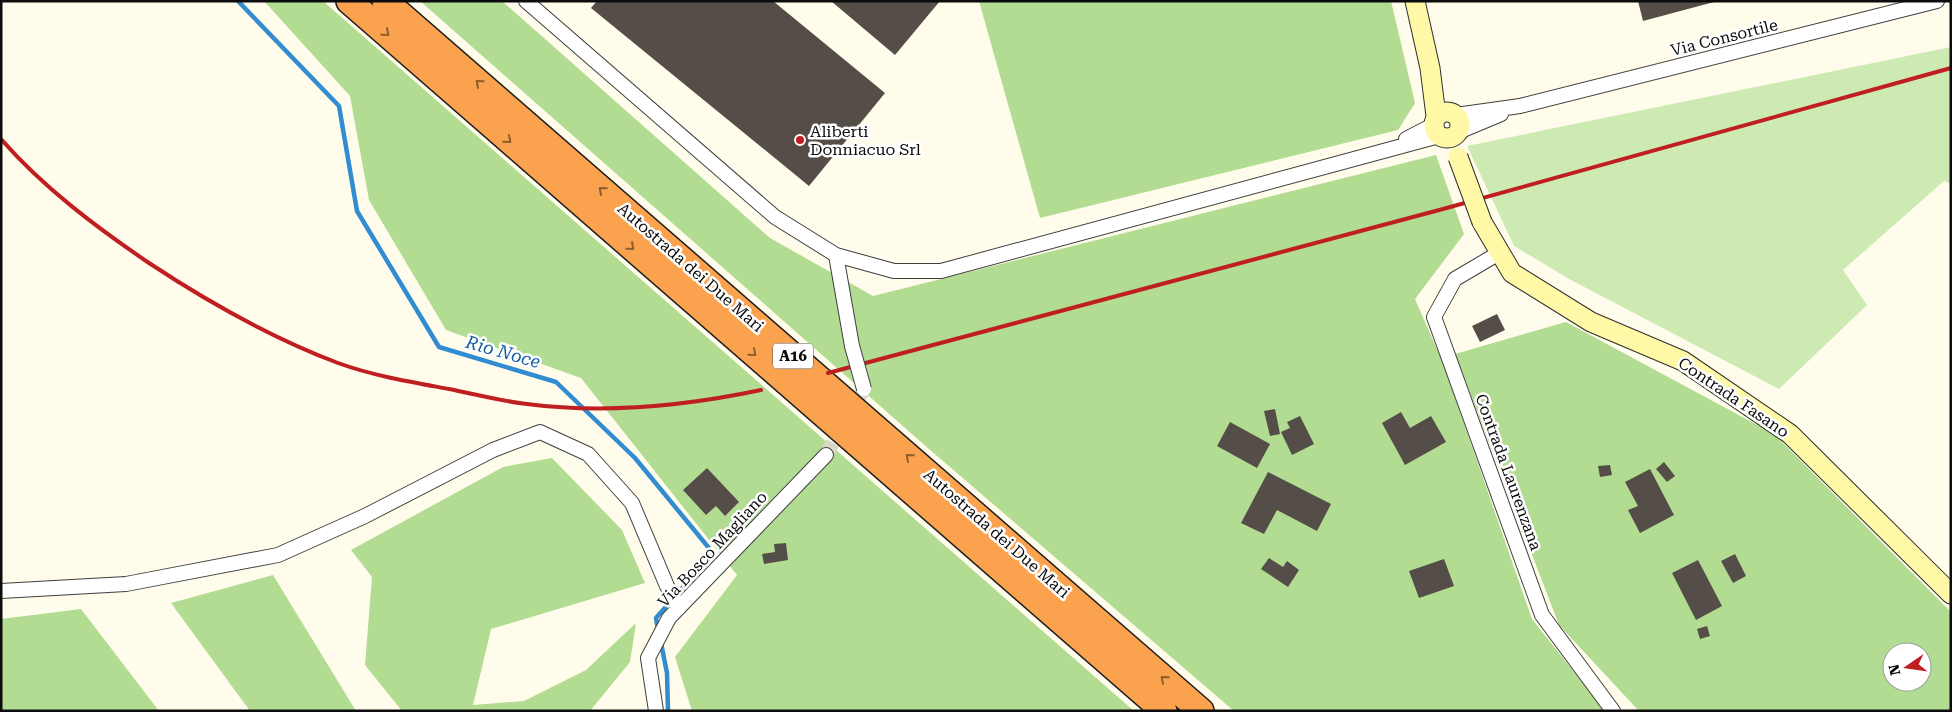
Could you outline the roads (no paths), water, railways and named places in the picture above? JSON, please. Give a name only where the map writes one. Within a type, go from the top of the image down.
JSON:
[{"type":"highway","name":"Autostrada dei Due Mari","points":[[349,1],[1164,711]]},
{"type":"highway","name":"Autostrada dei Due Mari","points":[[385,1],[1201,711]]},
{"type":"main road","name":"Contrada Fasano","points":[[1415,1],[1430,68],[1446,126],[1482,222],[1512,273],[1590,322],[1683,361],[1790,434],[1951,594]]},
{"type":"street","name":"Via Consortile","points":[[526,1],[775,217],[836,255],[894,271],[941,271],[1383,151],[1446,126],[1937,1]]},
{"type":"street","name":"Contrada Laurenzana","points":[[1499,253],[1455,279],[1434,317],[1542,615],[1613,711]]},
{"type":"street","points":[[836,255],[852,346],[864,389]]},
{"type":"street","points":[[1,591],[126,584],[278,555],[365,516],[493,450],[540,432],[588,454],[632,503],[667,586],[679,608]]},
{"type":"street","name":"Via Bosco Magliano","points":[[656,711],[648,658],[669,618],[826,454]]},
{"type":"waterway","name":"Rio Noce","points":[[238,1],[339,106],[357,211],[439,347],[556,382],[635,458],[713,553],[656,618],[658,630]]},
{"type":"waterway","name":"Rio Noce","points":[[661,643],[667,673],[668,711]]},
{"type":"tunnel","points":[[826,455],[864,389]]},
{"type":"railway","points":[[828,373],[1443,209],[1951,68]]},
{"type":"railway","points":[[1,139],[35,174],[71,206],[149,263],[194,292],[265,331],[352,368],[497,399],[556,407],[644,407],[732,396],[761,390]]},
{"type":"place","name":"Aliberti Donniacuo Srl","points":[[800,140]]}]
